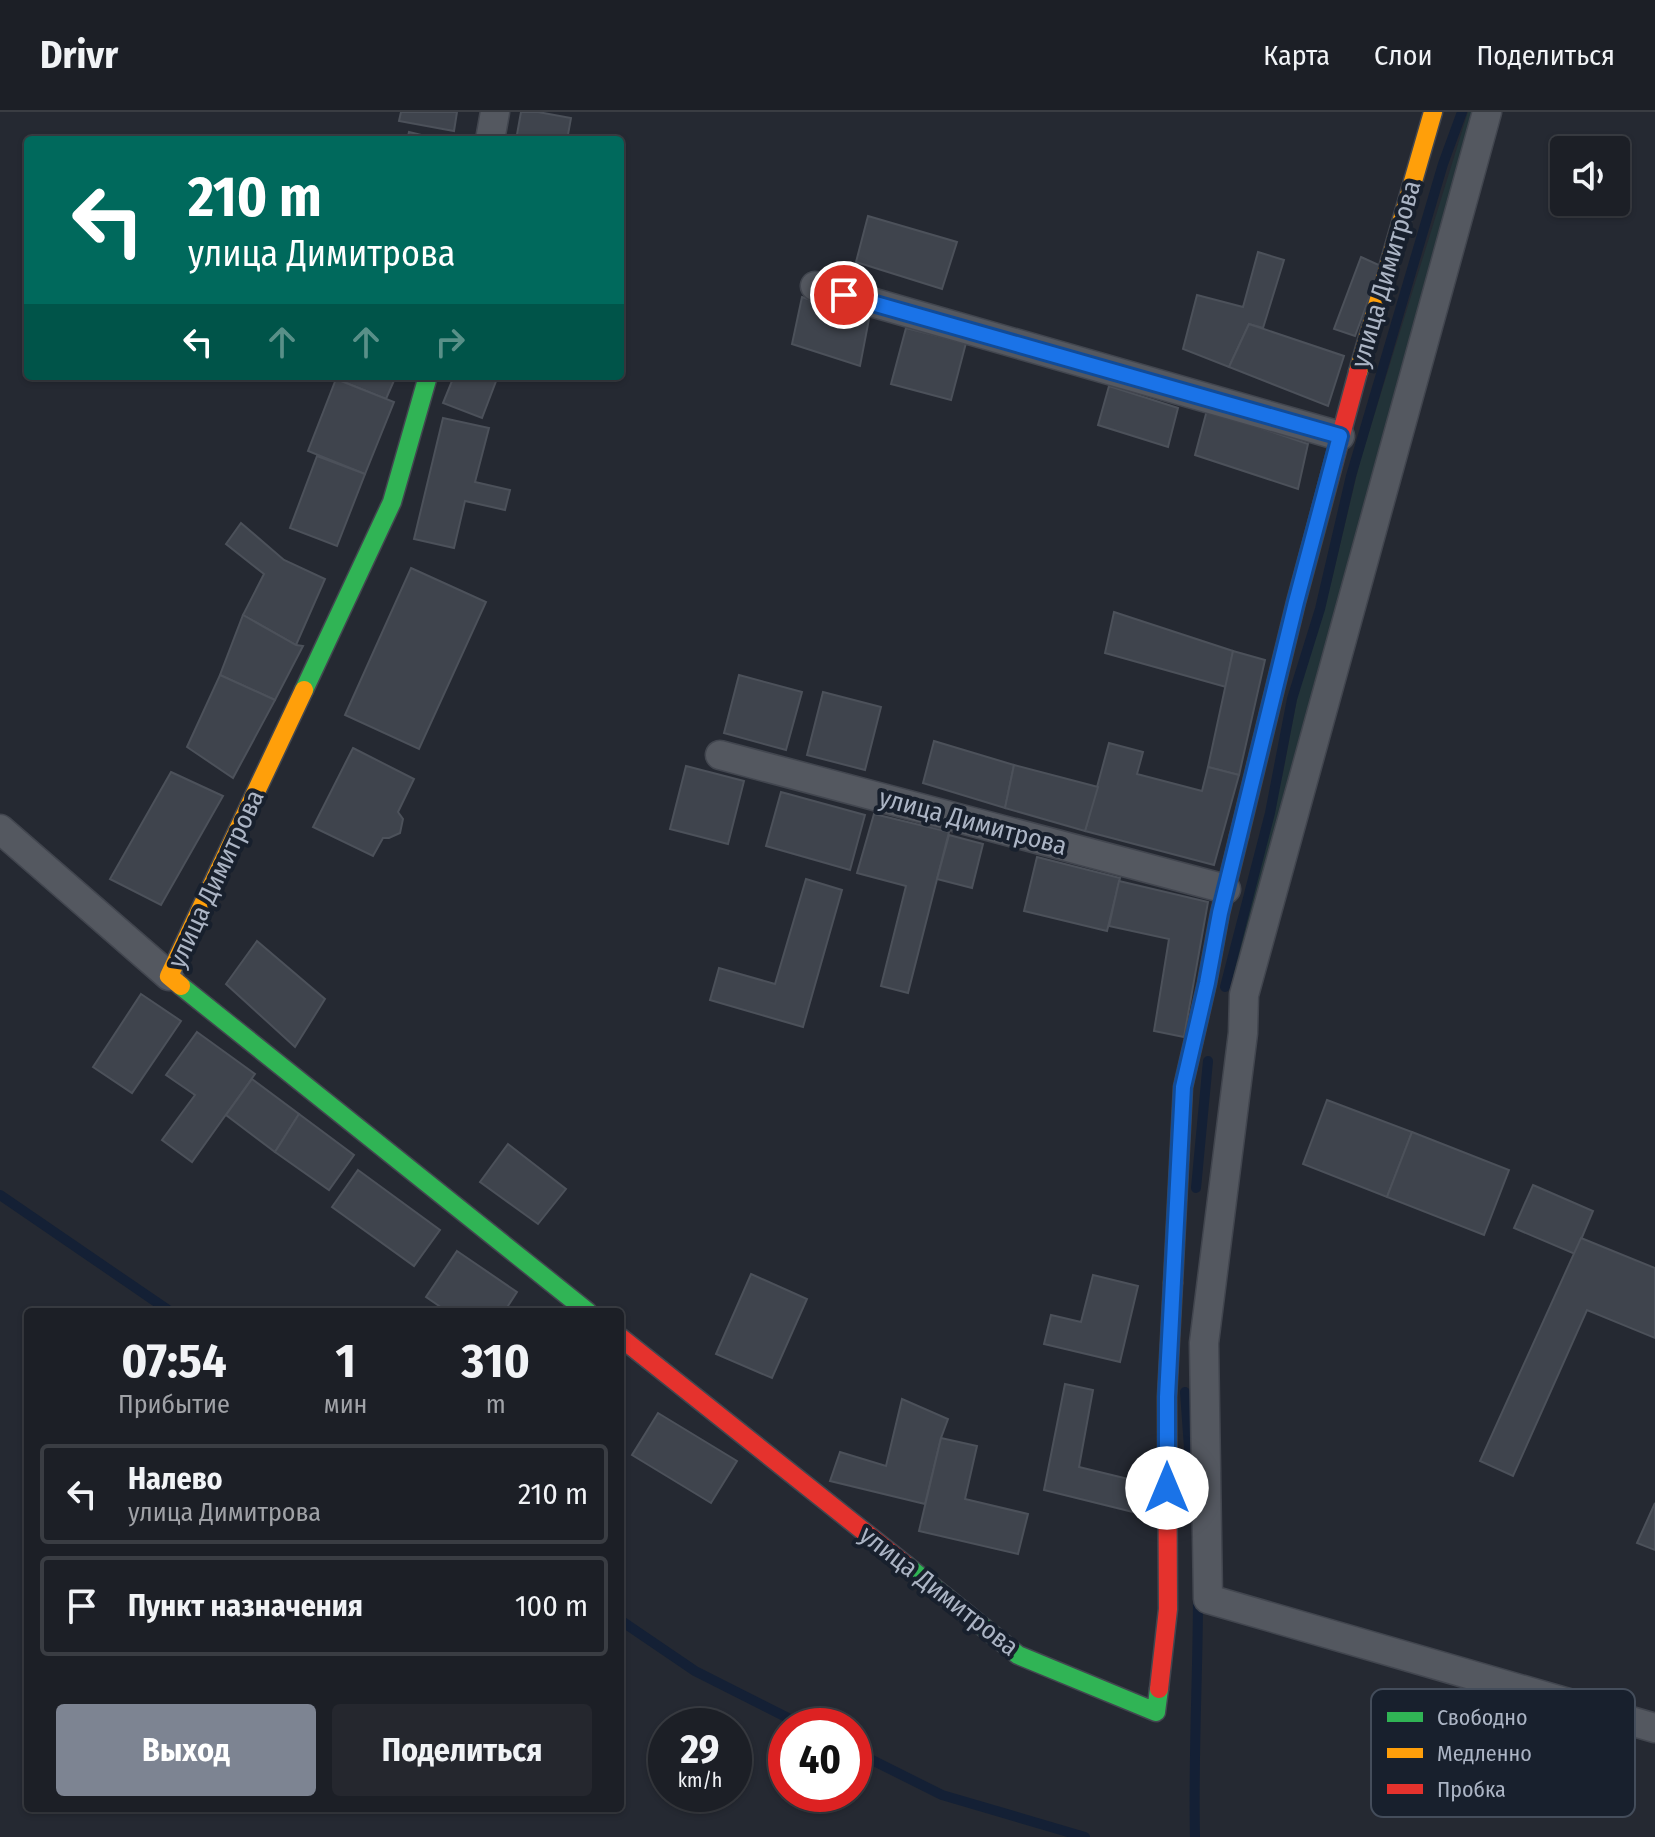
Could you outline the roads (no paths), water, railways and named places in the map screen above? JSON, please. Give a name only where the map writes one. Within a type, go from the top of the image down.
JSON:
[{"type":"street","points":[[491,136],[495,112]]},
{"type":"street","name":"улица Димитрова","points":[[624,1340],[1018,1655],[1156,1712],[1168,1609],[1167,1397],[1183,1087],[1226,889],[1292,617],[1340,436],[1433,112]]},
{"type":"street","points":[[1487,112],[1244,995],[1243,1033],[1204,1343],[1208,1599],[1520,1689]]},
{"type":"street","points":[[815,286],[1340,436]]},
{"type":"street","name":"улица Димитрова","points":[[427,380],[392,502],[169,976],[583,1308]]},
{"type":"street","name":"улица Димитрова","points":[[720,755],[1226,889]]},
{"type":"street","points":[[0,829],[169,976]]},
{"type":"street","points":[[1207,983],[1244,995]]},
{"type":"street","points":[[1635,1722],[1655,1728]]},
{"type":"waterway","points":[[1225,987],[1270,813],[1292,699],[1320,609],[1351,476],[1443,164],[1462,112]]},
{"type":"waterway","points":[[1196,1188],[1208,1061]]},
{"type":"waterway","points":[[0,1195],[165,1308]]},
{"type":"waterway","points":[[1185,1392],[1193,1503]]},
{"type":"waterway","points":[[1195,1837],[1198,1595]]},
{"type":"waterway","points":[[624,1623],[695,1671],[768,1708]]},
{"type":"waterway","points":[[872,1760],[942,1795],[1085,1837]]}]
